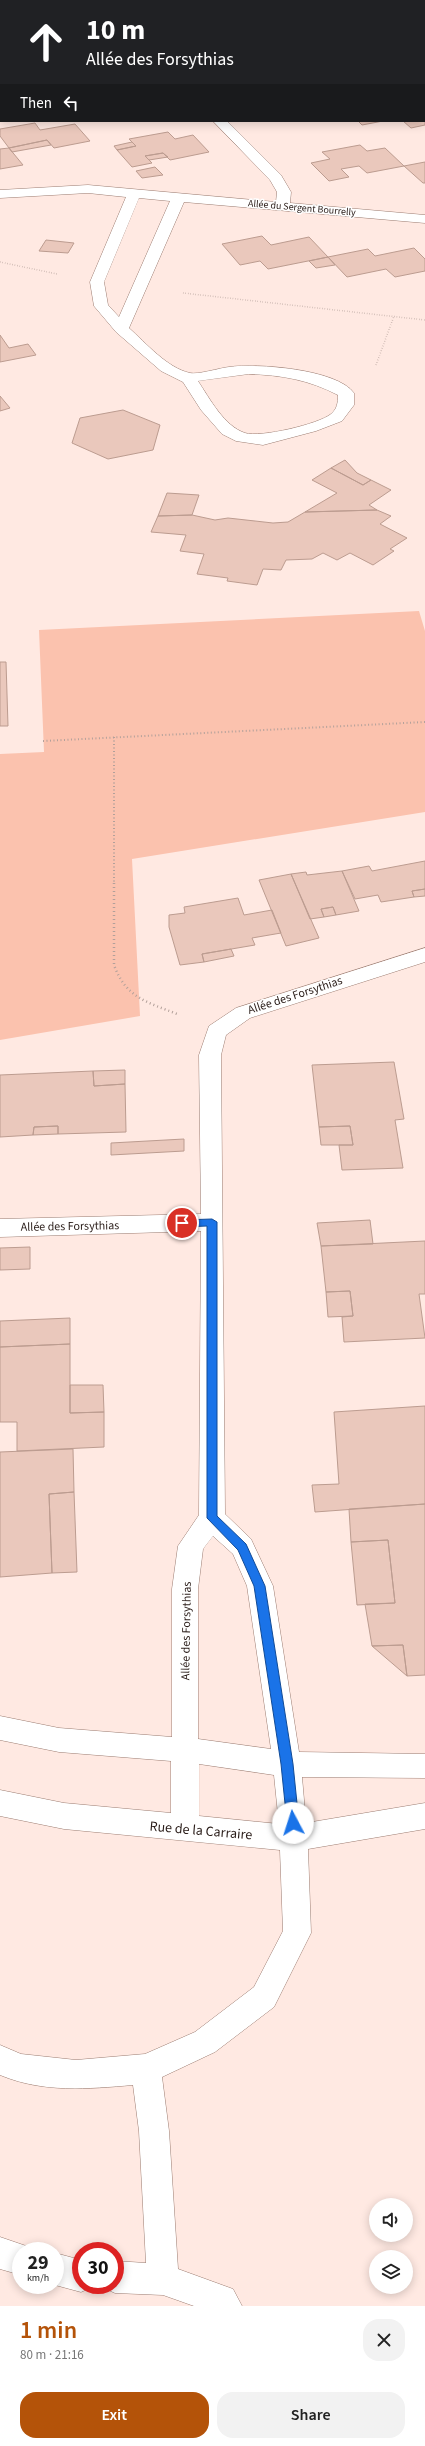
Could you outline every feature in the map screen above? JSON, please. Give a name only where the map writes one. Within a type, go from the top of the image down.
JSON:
[{"type":"street","points":[[221,122],[276,178],[284,192],[283,205]]},
{"type":"street","name":"Allée du Sergent Bourrelly","points":[[0,194],[32,190],[88,189],[283,205],[425,219]]},
{"type":"street","points":[[134,193],[97,282],[101,306],[121,329],[166,368],[189,379],[207,407],[228,431],[249,438],[270,438],[310,428],[336,418],[346,405],[346,393],[329,383],[305,374],[275,371],[221,370],[189,379]]},
{"type":"street","points":[[121,329],[179,197]]},
{"type":"street","name":"Allée des Forsythias","points":[[216,1031],[243,1013],[425,955]]},
{"type":"street","points":[[0,2060],[21,2069],[76,2074],[146,2068],[205,2042],[264,1997],[297,1933],[294,1838],[287,1764],[260,1586],[242,1547],[212,1518],[212,1222],[210,1055],[216,1031]]},
{"type":"street","name":"Allée des Forsythias","points":[[0,1228],[212,1222]]},
{"type":"street","name":"Allée des Forsythias","points":[[185,1829],[186,1750],[184,1589],[191,1546],[212,1518]]},
{"type":"street","points":[[0,1728],[59,1740],[186,1750],[287,1764],[425,1766]]},
{"type":"street","name":"Rue de la Carraire","points":[[0,1803],[64,1816],[185,1829],[294,1838],[425,1816]]},
{"type":"street","points":[[146,2068],[154,2131],[163,2279]]},
{"type":"street","points":[[0,2253],[12,2256]]},
{"type":"street","points":[[124,2277],[163,2279],[222,2300],[226,2306]]},
{"type":"path","points":[[0,262],[97,282]]},
{"type":"path","points":[[138,288],[425,320]]},
{"type":"path","points":[[346,393],[372,374],[394,316]]},
{"type":"path","points":[[43,741],[425,722]]},
{"type":"path","points":[[114,737],[114,965],[118,981],[128,992],[216,1031]]},
{"type":"shaded area","points":[[419,611],[425,631],[425,812],[132,859],[140,1016],[0,1040],[0,754],[44,752],[39,630]]},
{"type":"building","points":[[359,122],[378,122],[362,125]]},
{"type":"building","points":[[404,122],[425,122],[425,125],[411,128]]},
{"type":"building","points":[[35,123],[40,130],[75,124],[90,141],[54,148],[47,140],[9,148],[0,136],[0,129]]},
{"type":"building","points":[[168,132],[175,139],[193,135],[209,152],[170,160],[163,153],[145,156],[152,163],[132,167],[117,150],[136,146],[129,139]]},
{"type":"building","points":[[47,140],[51,145],[12,152],[9,148]]},
{"type":"building","points":[[132,142],[136,146],[117,150],[114,146]]},
{"type":"building","points":[[360,145],[367,151],[385,148],[404,166],[367,173],[359,166],[341,169],[349,177],[329,181],[311,163],[330,159],[322,152]]},
{"type":"building","points":[[9,148],[23,165],[0,169],[0,149]]},
{"type":"building","points":[[163,153],[168,157],[149,160],[145,156]]},
{"type":"building","points":[[425,162],[425,183],[423,183],[404,166]]},
{"type":"building","points":[[155,167],[163,175],[142,178],[136,171]]},
{"type":"building","points":[[262,236],[271,245],[309,237],[328,257],[268,269],[260,261],[240,265],[222,244]]},
{"type":"building","points":[[46,240],[74,243],[68,253],[39,251]]},
{"type":"building","points":[[414,248],[425,259],[425,271],[395,277],[386,269],[347,277],[328,257],[368,249],[375,256]]},
{"type":"building","points":[[328,257],[335,265],[316,268],[309,261]]},
{"type":"building","points":[[0,335],[9,348],[28,344],[36,355],[0,362]]},
{"type":"building","points":[[0,396],[10,408],[0,411]]},
{"type":"building","points":[[123,410],[160,425],[153,450],[108,459],[72,443],[80,418]]},
{"type":"building","points":[[345,460],[357,473],[371,480],[363,485],[331,468]]},
{"type":"building","points":[[331,468],[363,485],[371,480],[391,490],[369,505],[377,510],[305,512],[337,493],[312,480]]},
{"type":"building","points":[[167,493],[199,495],[192,515],[158,516]]},
{"type":"building","points":[[377,510],[391,516],[380,524],[407,538],[390,549],[394,551],[373,565],[350,553],[337,560],[323,553],[312,559],[286,560],[281,570],[263,569],[257,585],[227,581],[228,578],[197,574],[204,554],[180,551],[186,535],[151,532],[158,516],[192,515],[215,520],[228,518],[273,523],[288,522],[305,512]]},
{"type":"building","points":[[0,662],[6,662],[8,726],[0,726]]},
{"type":"building","points":[[425,861],[425,889],[412,891],[414,897],[381,902],[378,895],[355,899],[342,871],[369,866],[372,871]]},
{"type":"building","points":[[342,871],[359,911],[336,915],[333,907],[321,909],[324,917],[310,919],[291,874],[306,872],[307,875]]},
{"type":"building","points":[[291,874],[319,938],[286,946],[259,880]]},
{"type":"building","points":[[425,889],[425,896],[414,897],[412,891]]},
{"type":"building","points":[[238,898],[244,915],[272,910],[281,933],[252,938],[255,945],[202,954],[204,962],[180,965],[169,927],[169,915],[185,913],[184,907]]},
{"type":"building","points":[[333,907],[336,915],[324,917],[321,909]]},
{"type":"building","points":[[231,949],[234,956],[204,962],[202,954]]},
{"type":"building","points":[[394,1062],[404,1119],[395,1120],[403,1168],[342,1170],[339,1145],[353,1145],[350,1126],[319,1127],[312,1065]]},
{"type":"building","points":[[125,1070],[125,1084],[94,1086],[93,1071]]},
{"type":"building","points":[[93,1071],[94,1086],[125,1084],[126,1132],[58,1134],[58,1126],[34,1127],[33,1135],[0,1137],[0,1075]]},
{"type":"building","points":[[58,1126],[58,1134],[33,1135],[34,1127]]},
{"type":"building","points":[[350,1126],[353,1145],[321,1145],[319,1127]]},
{"type":"building","points":[[184,1139],[184,1151],[111,1155],[111,1143]]},
{"type":"building","points":[[370,1220],[373,1244],[321,1246],[317,1223]]},
{"type":"building","points":[[425,1241],[425,1294],[419,1294],[425,1338],[344,1342],[342,1317],[353,1316],[350,1291],[326,1292],[321,1246]]},
{"type":"building","points":[[30,1247],[30,1269],[0,1270],[0,1248]]},
{"type":"building","points":[[350,1291],[353,1316],[328,1317],[326,1292]]},
{"type":"building","points":[[70,1318],[70,1344],[0,1347],[0,1321]]},
{"type":"building","points":[[70,1344],[70,1413],[104,1412],[104,1447],[17,1451],[17,1422],[0,1422],[0,1347]]},
{"type":"building","points":[[70,1385],[103,1385],[104,1412],[70,1413]]},
{"type":"building","points":[[425,1406],[425,1504],[315,1512],[312,1485],[339,1484],[334,1412]]},
{"type":"building","points":[[73,1449],[74,1492],[49,1494],[52,1573],[0,1577],[0,1452]]},
{"type":"building","points":[[74,1492],[77,1572],[52,1573],[49,1494]]},
{"type":"building","points":[[425,1504],[425,1675],[407,1676],[403,1645],[372,1646],[365,1604],[395,1603],[388,1540],[351,1542],[349,1509]]},
{"type":"building","points":[[388,1540],[395,1603],[357,1605],[351,1542]]},
{"type":"building","points":[[403,1645],[407,1676],[372,1646]]},
{"type":"route","points":[[182,1223],[212,1222],[212,1518],[242,1547],[260,1586],[287,1764],[293,1823]]}]
